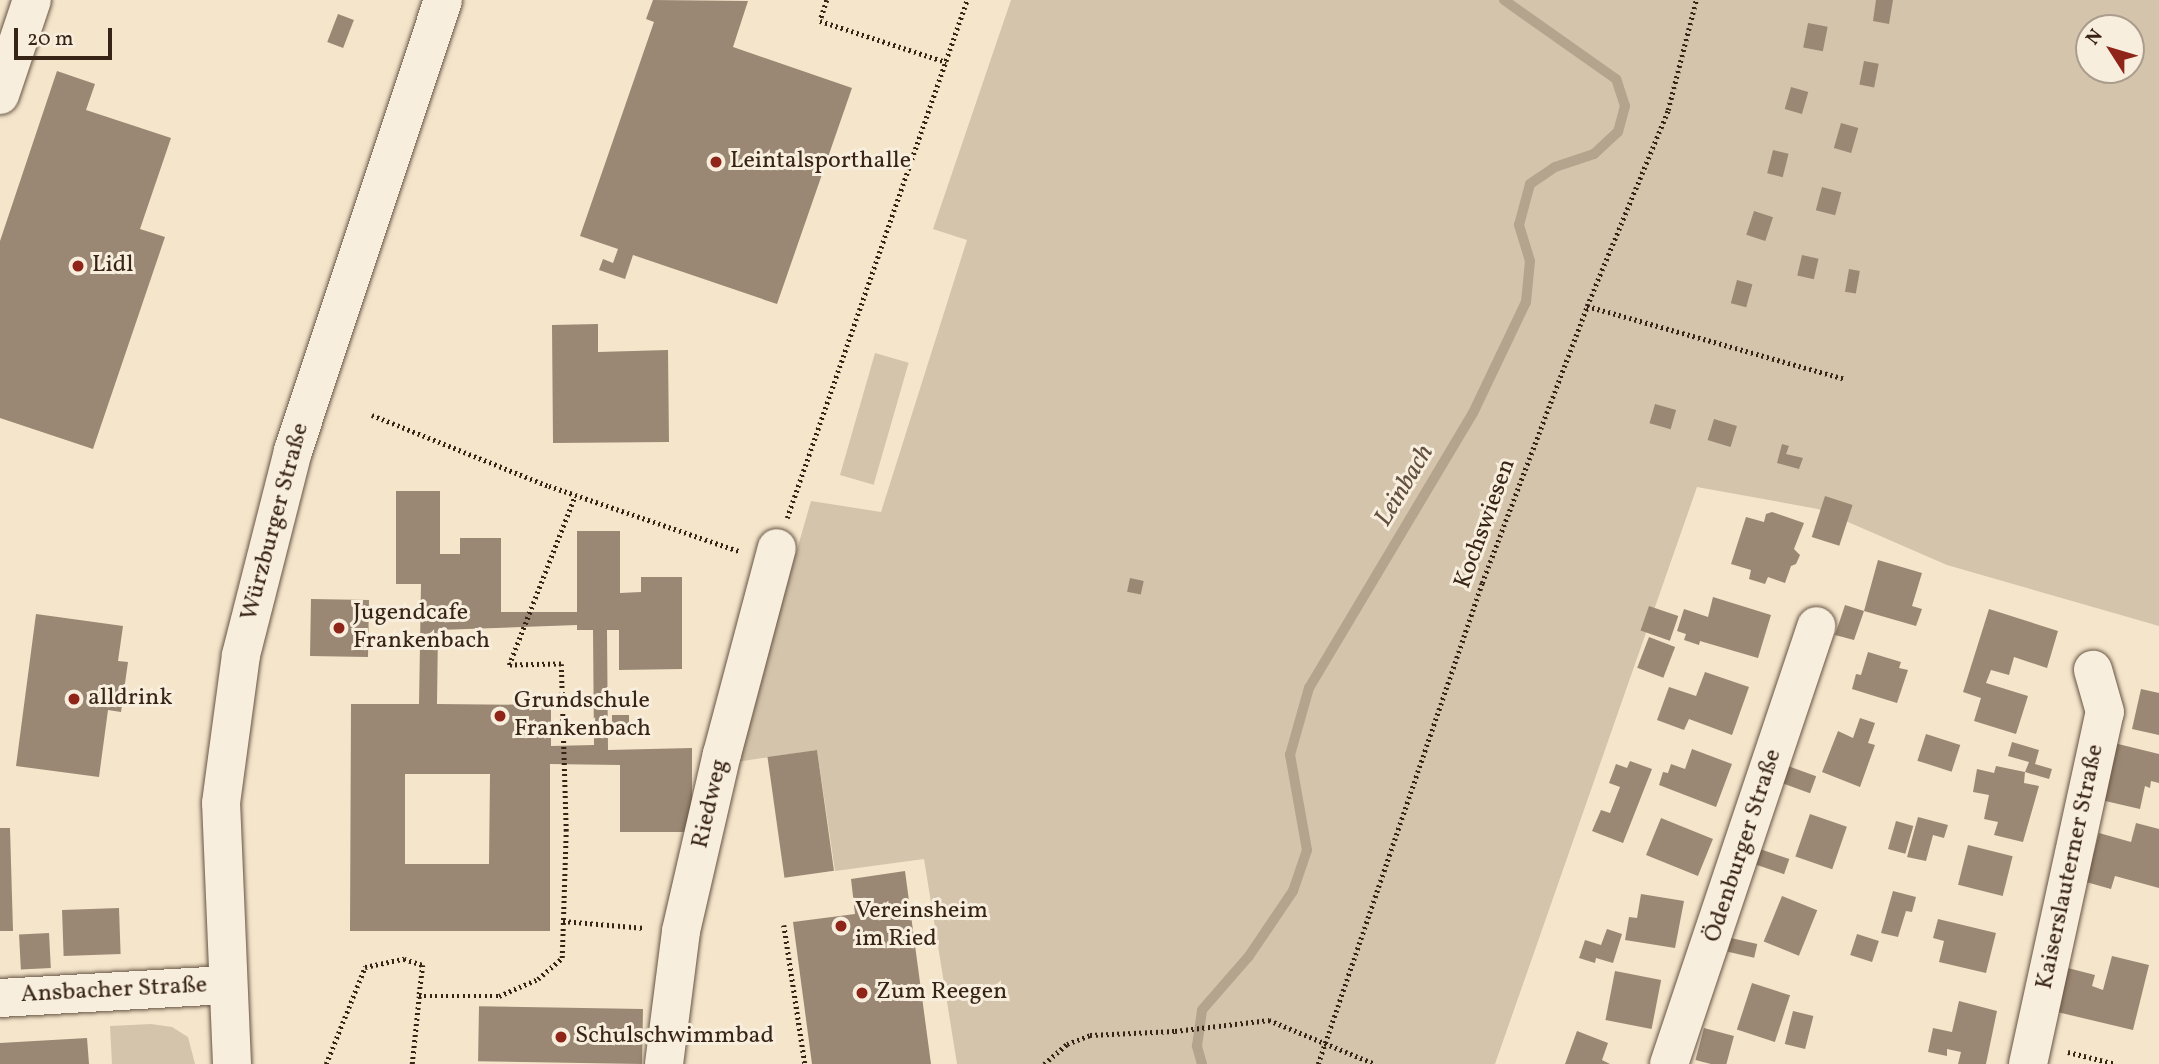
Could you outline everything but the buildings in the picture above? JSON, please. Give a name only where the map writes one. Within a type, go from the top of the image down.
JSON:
[{"type":"street","points":[[0,95],[32,0]]},
{"type":"street","name":"Würzburger Straße","points":[[232,1064],[221,803],[241,655],[293,451],[443,0]]},
{"type":"street","name":"Riedweg","points":[[664,1064],[681,931],[722,754],[775,555]]},
{"type":"street","name":"Ödenburger Straße","points":[[1669,1064],[1816,626]]},
{"type":"street","name":"Kaiserslauterner Straße","points":[[2030,1054],[2105,712],[2093,670]]},
{"type":"street","name":"Ansbacher Straße","points":[[0,998],[228,985]]},
{"type":"path","points":[[828,0],[820,22],[946,62]]},
{"type":"path","points":[[372,415],[575,496],[775,555],[843,350],[967,0]]},
{"type":"path","name":"Kochswiesen","points":[[1318,1064],[1323,1042],[1482,583],[1587,306],[1668,110],[1696,0]]},
{"type":"path","points":[[1587,306],[1845,379]]},
{"type":"path","points":[[419,996],[499,996],[538,979],[562,958],[566,831],[561,664],[509,665],[575,496]]},
{"type":"path","points":[[563,921],[681,931]]},
{"type":"path","points":[[784,925],[805,1064]]},
{"type":"path","points":[[327,1064],[365,967],[404,959],[423,965],[412,1064]]},
{"type":"path","points":[[1044,1064],[1067,1044],[1090,1035],[1175,1031],[1269,1020],[1375,1064]]},
{"type":"path","points":[[2030,1054],[2116,1064]]},
{"type":"shaded area","points":[[1011,0],[2159,0],[2159,626],[1947,565],[1818,509],[1697,487],[1495,1064],[957,1064],[924,859],[835,871],[817,750],[736,762],[811,501],[881,512],[967,240],[933,229]]},
{"type":"shaded area","points":[[875,353],[909,363],[874,485],[840,475]]},
{"type":"shaded area","points":[[151,1024],[172,1027],[188,1037],[195,1064],[112,1064],[110,1026]]},
{"type":"waterway","name":"Leinbach","points":[[1202,1064],[1197,1046],[1202,1010],[1249,956],[1293,891],[1307,850],[1290,755],[1309,688],[1473,413],[1526,302],[1530,261],[1519,225],[1530,184],[1555,167],[1594,154],[1618,132],[1625,106],[1616,79],[1504,0]]},
{"type":"place","name":"Leintalsporthalle","points":[[716,162]]},
{"type":"place","name":"Lidl","points":[[78,266]]},
{"type":"place","name":"Jugendcafe Frankenbach","points":[[339,628]]},
{"type":"place","name":"alldrink","points":[[74,699]]},
{"type":"place","name":"Grundschule Frankenbach","points":[[500,716]]},
{"type":"place","name":"Vereinsheim im Ried","points":[[841,926]]},
{"type":"place","name":"Zum Reegen","points":[[862,993]]},
{"type":"place","name":"Schulschwimmbad","points":[[561,1037]]}]
